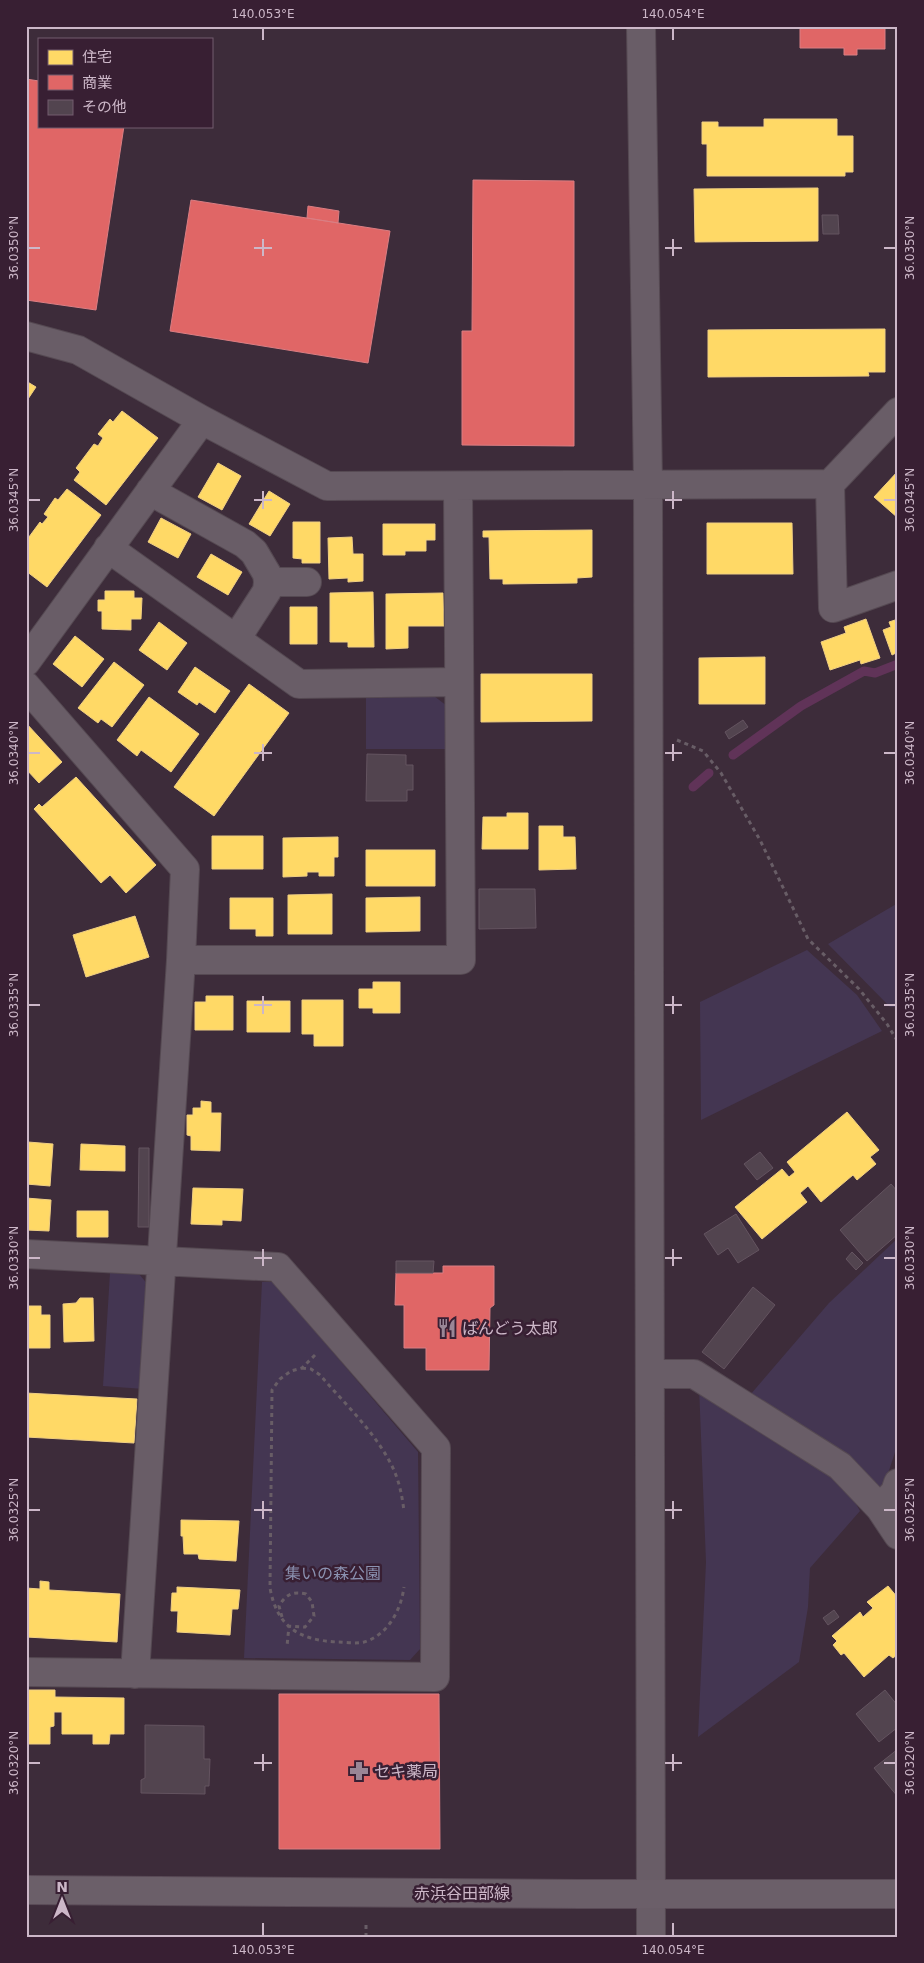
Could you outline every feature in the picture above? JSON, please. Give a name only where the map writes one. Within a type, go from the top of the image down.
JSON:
[{"type":"main road","name":"赤浜谷田部線","points":[[26,1890],[898,1894]]},
{"type":"street","points":[[641,26],[648,484],[651,1937]]},
{"type":"street","points":[[26,336],[78,350],[202,420],[327,486],[458,487],[830,484]]},
{"type":"street","points":[[898,412],[830,484],[833,608],[898,585]]},
{"type":"street","points":[[26,662],[202,420]]},
{"type":"street","points":[[181,960],[461,960],[458,487]]},
{"type":"street","points":[[150,491],[245,544],[260,561],[267,574],[267,591],[236,639]]},
{"type":"street","points":[[108,548],[299,684],[459,682]]},
{"type":"street","points":[[268,582],[306,582]]},
{"type":"street","points":[[26,686],[185,869],[181,960],[135,1674]]},
{"type":"street","points":[[26,1254],[278,1267],[436,1448],[435,1677],[26,1672]]},
{"type":"street","points":[[650,1374],[694,1374],[840,1466],[880,1508],[898,1535]]},
{"type":"street","points":[[880,1508],[895,1492],[898,1483]]},
{"type":"path","points":[[649,738],[681,740],[703,751],[721,773],[760,840],[808,939],[859,990],[887,1024],[898,1042]]},
{"type":"path","points":[[405,1517],[401,1489],[393,1467],[381,1446],[320,1375],[312,1369],[302,1368],[290,1371],[280,1379],[272,1390],[271,1399],[270,1588],[273,1606],[282,1620],[298,1634],[317,1641],[362,1642],[380,1635],[397,1614],[405,1579]]},
{"type":"path","points":[[282,1620],[280,1606],[284,1597],[296,1592],[306,1594],[312,1602],[314,1616],[305,1627],[289,1626]]},
{"type":"path","points":[[366,1925],[366,1937]]},
{"type":"green space","points":[[434,696],[447,706],[447,749],[366,749],[366,697]]},
{"type":"green space","points":[[898,903],[898,1007],[890,1007],[828,944]]},
{"type":"green space","points":[[807,950],[857,995],[882,1031],[701,1120],[700,1002]]},
{"type":"green space","points":[[898,1238],[898,1443],[883,1489],[873,1487],[750,1395],[829,1303]]},
{"type":"green space","points":[[110,1273],[139,1274],[149,1286],[144,1389],[103,1386]]},
{"type":"green space","name":"集いの森公園","points":[[262,1282],[273,1282],[418,1452],[420,1649],[410,1660],[244,1658]]},
{"type":"green space","points":[[699,1386],[841,1476],[860,1511],[810,1568],[808,1607],[799,1662],[698,1737],[706,1562]]},
{"type":"building: 住宅","points":[[764,119],[837,119],[837,136],[853,136],[853,172],[845,172],[845,176],[707,176],[707,144],[702,144],[702,122],[718,122],[718,127],[764,127]]},
{"type":"building: 住宅","points":[[818,188],[818,241],[695,242],[694,189]]},
{"type":"building: 住宅","points":[[885,329],[885,372],[868,372],[869,376],[708,377],[708,330]]},
{"type":"building: 住宅","points":[[26,381],[36,387],[26,402]]},
{"type":"building: 住宅","points":[[122,411],[158,438],[106,505],[74,480],[80,472],[76,468],[94,444],[98,446],[103,438],[98,434],[110,419],[113,422]]},
{"type":"building: 住宅","points":[[218,463],[241,476],[222,510],[198,497]]},
{"type":"building: 住宅","points":[[898,471],[898,518],[874,497]]},
{"type":"building: 住宅","points":[[67,489],[101,515],[47,587],[26,571],[26,541],[40,522],[42,524],[48,517],[44,514],[55,498],[58,500]]},
{"type":"building: 住宅","points":[[269,491],[290,504],[270,536],[249,524]]},
{"type":"building: 住宅","points":[[161,518],[191,534],[178,558],[148,542]]},
{"type":"building: 住宅","points":[[293,522],[320,522],[320,563],[302,563],[302,559],[293,558]]},
{"type":"building: 住宅","points":[[707,523],[792,523],[793,574],[707,574]]},
{"type":"building: 住宅","points":[[383,524],[435,524],[435,540],[426,540],[426,551],[405,551],[405,555],[383,555]]},
{"type":"building: 住宅","points":[[592,530],[592,577],[577,578],[577,583],[503,584],[503,579],[490,579],[489,537],[483,537],[483,531]]},
{"type":"building: 住宅","points":[[352,537],[353,554],[363,554],[363,581],[348,582],[348,578],[329,579],[328,538]]},
{"type":"building: 住宅","points":[[211,554],[242,572],[228,595],[197,577]]},
{"type":"building: 住宅","points":[[105,591],[134,591],[134,598],[142,598],[141,619],[131,619],[131,630],[102,629],[102,611],[98,611],[98,600],[105,600]]},
{"type":"building: 住宅","points":[[373,592],[374,647],[348,647],[348,642],[330,642],[330,593]]},
{"type":"building: 住宅","points":[[443,593],[444,626],[408,626],[408,648],[386,649],[386,594]]},
{"type":"building: 住宅","points":[[290,607],[317,607],[317,644],[290,644]]},
{"type":"building: 住宅","points":[[866,619],[880,658],[861,664],[860,660],[830,670],[821,642],[846,633],[844,627]]},
{"type":"building: 住宅","points":[[898,619],[898,652],[892,655],[883,630],[891,627],[889,622]]},
{"type":"building: 住宅","points":[[159,622],[187,643],[167,670],[139,650]]},
{"type":"building: 住宅","points":[[75,636],[104,659],[82,687],[53,664]]},
{"type":"building: 住宅","points":[[765,657],[765,704],[699,704],[699,658]]},
{"type":"building: 住宅","points":[[114,662],[144,685],[112,727],[101,719],[98,723],[78,708]]},
{"type":"building: 住宅","points":[[195,667],[230,691],[215,713],[199,702],[197,705],[178,692]]},
{"type":"building: 住宅","points":[[481,674],[592,674],[592,721],[481,722]]},
{"type":"building: 住宅","points":[[249,684],[289,713],[214,816],[174,787]]},
{"type":"building: 住宅","points":[[149,697],[199,734],[171,772],[141,750],[137,756],[117,740]]},
{"type":"building: 住宅","points":[[26,723],[62,762],[39,783],[26,769]]},
{"type":"building: 住宅","points":[[76,777],[156,865],[126,893],[110,875],[101,883],[34,809],[39,804],[42,807]]},
{"type":"building: 住宅","points":[[507,813],[528,813],[528,849],[482,849],[483,817],[507,817]]},
{"type":"building: 住宅","points":[[539,826],[563,826],[563,837],[575,837],[576,869],[539,870]]},
{"type":"building: 住宅","points":[[212,836],[263,836],[263,869],[212,869]]},
{"type":"building: 住宅","points":[[338,837],[338,857],[334,857],[334,876],[319,876],[319,872],[307,872],[307,876],[283,877],[283,838]]},
{"type":"building: 住宅","points":[[366,850],[435,850],[435,886],[366,886]]},
{"type":"building: 住宅","points":[[332,894],[332,934],[288,934],[288,895]]},
{"type":"building: 住宅","points":[[420,897],[420,931],[366,932],[366,898]]},
{"type":"building: 住宅","points":[[230,898],[273,898],[273,936],[256,936],[256,929],[230,929]]},
{"type":"building: 住宅","points":[[135,916],[149,957],[86,977],[73,935]]},
{"type":"building: 住宅","points":[[373,982],[400,982],[400,1013],[373,1013],[373,1008],[359,1008],[359,989],[373,989]]},
{"type":"building: 住宅","points":[[206,996],[233,996],[233,1030],[195,1030],[195,1002],[206,1002]]},
{"type":"building: 住宅","points":[[302,1000],[343,1000],[343,1046],[314,1046],[314,1034],[302,1034]]},
{"type":"building: 住宅","points":[[247,1001],[290,1001],[290,1032],[247,1032]]},
{"type":"building: 住宅","points":[[201,1101],[211,1102],[211,1113],[221,1113],[220,1151],[191,1150],[191,1136],[187,1135],[187,1115],[193,1115],[193,1108],[201,1108]]},
{"type":"building: 住宅","points":[[847,1112],[879,1150],[870,1157],[876,1164],[857,1180],[853,1175],[821,1202],[808,1186],[800,1193],[807,1202],[762,1239],[735,1207],[782,1169],[789,1177],[795,1172],[787,1162]]},
{"type":"building: 住宅","points":[[28,1142],[53,1144],[50,1186],[26,1184]]},
{"type":"building: 住宅","points":[[81,1144],[125,1146],[125,1171],[80,1170]]},
{"type":"building: 住宅","points":[[193,1188],[243,1189],[241,1221],[222,1220],[222,1225],[191,1224]]},
{"type":"building: 住宅","points":[[26,1198],[51,1200],[49,1231],[26,1230]]},
{"type":"building: 住宅","points":[[77,1211],[108,1211],[108,1237],[77,1237]]},
{"type":"building: 住宅","points":[[80,1298],[93,1298],[94,1341],[64,1342],[63,1304],[76,1303]]},
{"type":"building: 住宅","points":[[26,1306],[41,1306],[41,1315],[50,1315],[50,1348],[26,1348]]},
{"type":"building: 住宅","points":[[26,1393],[137,1399],[134,1443],[26,1437]]},
{"type":"building: 住宅","points":[[181,1520],[239,1521],[236,1561],[199,1559],[198,1554],[184,1554]]},
{"type":"building: 住宅","points":[[40,1581],[49,1582],[49,1590],[120,1594],[117,1642],[26,1637],[26,1588],[40,1589]]},
{"type":"building: 住宅","points":[[888,1586],[898,1598],[898,1654],[893,1658],[889,1655],[864,1677],[844,1653],[841,1655],[833,1645],[837,1641],[832,1636],[860,1612],[863,1617],[873,1608],[867,1602]]},
{"type":"building: 住宅","points":[[177,1587],[240,1590],[238,1609],[232,1609],[230,1635],[177,1632],[178,1611],[171,1611],[172,1593],[177,1593]]},
{"type":"building: 住宅","points":[[28,1690],[55,1690],[55,1697],[124,1698],[124,1734],[110,1734],[109,1744],[93,1744],[93,1734],[62,1734],[62,1712],[54,1712],[54,1726],[50,1727],[50,1744],[26,1744]]},
{"type":"building: 商業","points":[[800,26],[885,26],[885,49],[857,49],[857,55],[844,55],[844,48],[800,48]]},
{"type":"building: 商業","points":[[26,79],[38,81],[38,128],[124,128],[96,310],[26,300]]},
{"type":"building: 商業","points":[[473,180],[574,181],[574,446],[462,445],[462,331],[472,331]]},
{"type":"building: 商業","points":[[191,200],[390,231],[368,363],[170,331]]},
{"type":"building: 商業","points":[[308,206],[339,211],[338,223],[307,218]]},
{"type":"building: 商業","name":"ばんどう太郎","points":[[443,1266],[494,1266],[494,1305],[490,1308],[489,1370],[426,1370],[426,1348],[404,1348],[404,1305],[395,1305],[396,1273],[443,1273]]},
{"type":"building: 商業","name":"セキ薬局","points":[[279,1694],[439,1694],[440,1849],[279,1849]]},
{"type":"building: その他","points":[[822,215],[838,215],[839,234],[823,234]]},
{"type":"building: その他","points":[[743,720],[748,727],[729,739],[725,732]]},
{"type":"building: その他","points":[[367,754],[406,755],[406,765],[413,765],[413,790],[407,790],[407,801],[366,801]]},
{"type":"building: その他","points":[[479,889],[535,889],[536,928],[479,929]]},
{"type":"building: その他","points":[[139,1148],[149,1148],[149,1227],[138,1227]]},
{"type":"building: その他","points":[[760,1152],[773,1168],[757,1180],[744,1164]]},
{"type":"building: その他","points":[[891,1184],[898,1192],[898,1234],[867,1261],[840,1230]]},
{"type":"building: その他","points":[[736,1214],[759,1250],[738,1263],[728,1248],[718,1255],[704,1234]]},
{"type":"building: その他","points":[[852,1252],[863,1263],[856,1270],[846,1259]]},
{"type":"building: その他","points":[[396,1261],[434,1261],[433,1273],[396,1273]]},
{"type":"building: その他","points":[[753,1287],[775,1305],[724,1369],[702,1352]]},
{"type":"building: その他","points":[[834,1610],[839,1617],[828,1625],[823,1618]]},
{"type":"building: その他","points":[[885,1690],[898,1706],[898,1727],[879,1742],[856,1714]]},
{"type":"building: その他","points":[[145,1725],[204,1726],[204,1759],[210,1759],[209,1786],[205,1786],[205,1794],[141,1793],[141,1780],[145,1778]]},
{"type":"building: その他","points":[[898,1749],[898,1797],[874,1768]]},
{"type":"waterway","points":[[733,755],[801,706],[864,671],[875,673],[898,664]]},
{"type":"waterway","points":[[693,787],[709,773]]},
{"type":"place","name":"ばんどう太郎","points":[[447,1328]]},
{"type":"place","name":"セキ薬局","points":[[359,1771]]}]
